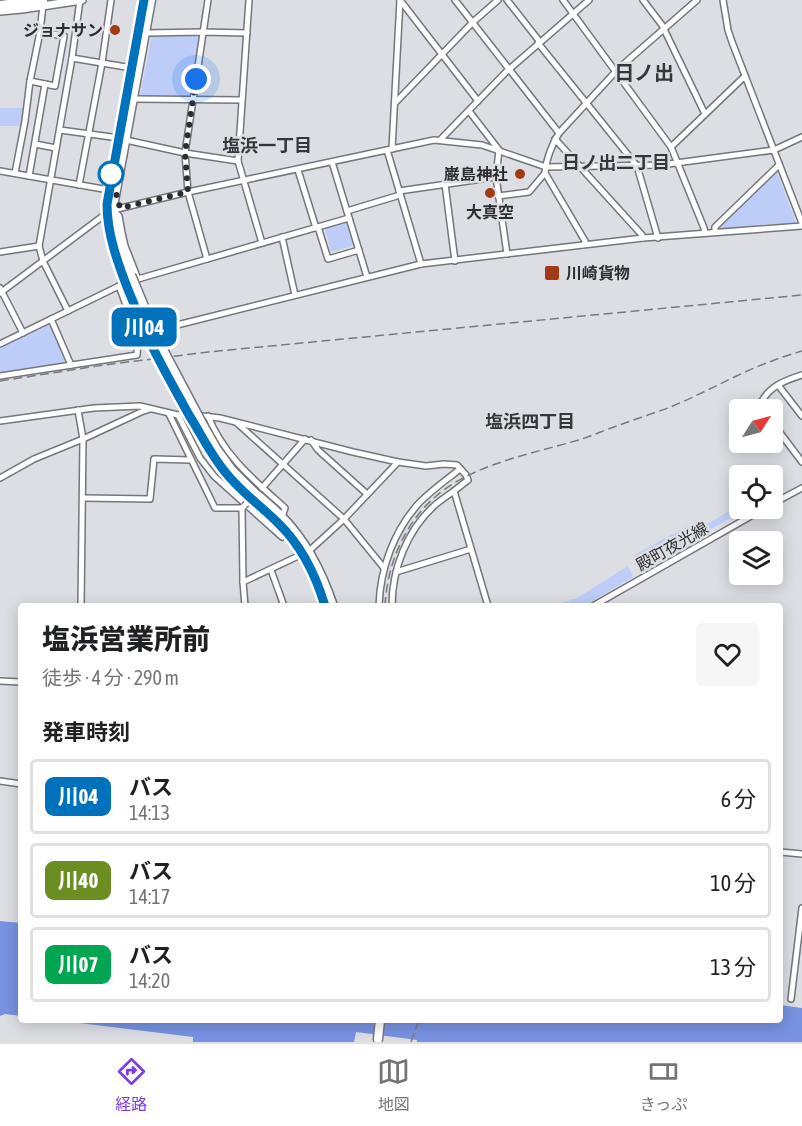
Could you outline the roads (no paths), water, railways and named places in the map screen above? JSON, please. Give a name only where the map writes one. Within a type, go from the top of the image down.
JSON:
[{"type":"highway","points":[[110,212],[115,195],[132,68],[144,0]]},
{"type":"highway","points":[[151,0],[133,99],[109,190],[114,250],[131,277],[150,342],[210,450],[247,500],[279,524],[306,553],[321,573],[332,603]]},
{"type":"highway","points":[[0,5],[43,2]]},
{"type":"highway","points":[[247,500],[282,517],[292,528],[306,553],[324,603]]},
{"type":"highway","points":[[378,1040],[380,1023]]},
{"type":"main road","points":[[0,10],[43,2],[81,0]]},
{"type":"street","points":[[68,311],[43,261],[39,246],[81,0]]},
{"type":"street","points":[[79,185],[102,63],[111,0]]},
{"type":"street","points":[[207,0],[185,153],[188,192],[207,259]]},
{"type":"street","points":[[249,0],[238,161],[262,243]]},
{"type":"street","points":[[400,0],[478,100]]},
{"type":"street","points":[[400,0],[395,103],[389,150],[399,193],[421,264]]},
{"type":"street","points":[[455,0],[559,133]]},
{"type":"street","points":[[395,103],[473,22],[498,0]]},
{"type":"street","points":[[507,0],[586,104],[637,166],[658,238]]},
{"type":"street","points":[[563,0],[671,147],[705,233]]},
{"type":"street","points":[[440,140],[508,69],[589,0]]},
{"type":"street","points":[[643,0],[664,29],[705,114]]},
{"type":"street","points":[[498,195],[529,192],[545,170],[559,133],[616,71],[697,0]]},
{"type":"street","points":[[138,338],[161,329],[421,264],[585,244],[802,224],[800,213],[779,165],[728,30],[723,0]]},
{"type":"street","points":[[15,174],[40,32],[43,2]]},
{"type":"street","points":[[30,81],[55,86],[64,36],[40,32]]},
{"type":"street","points":[[146,33],[247,33]]},
{"type":"street","points":[[60,58],[132,68]]},
{"type":"street","points":[[671,147],[745,76]]},
{"type":"street","points":[[29,176],[45,84]]},
{"type":"street","points":[[133,99],[241,100]]},
{"type":"street","points":[[469,111],[499,150],[496,177],[507,254]]},
{"type":"street","points":[[25,121],[38,123]]},
{"type":"street","points":[[60,130],[238,161]]},
{"type":"street","points":[[23,333],[1,290],[110,212],[188,192],[434,140],[477,144],[499,150],[545,170],[580,166],[677,163],[774,150],[802,136]]},
{"type":"street","points":[[555,139],[643,238]]},
{"type":"street","points":[[35,144],[56,148]]},
{"type":"street","points":[[332,162],[367,277]]},
{"type":"street","points":[[715,232],[715,227],[779,165]]},
{"type":"street","points":[[298,170],[328,259],[359,250]]},
{"type":"street","points":[[545,170],[585,244]]},
{"type":"street","points":[[0,171],[109,190]]},
{"type":"street","points":[[0,344],[119,286],[131,277],[207,259],[317,227],[399,193],[496,177]]},
{"type":"street","points":[[445,184],[455,261]]},
{"type":"street","points":[[110,212],[119,216],[131,277]]},
{"type":"street","points":[[282,237],[296,295]]},
{"type":"street","points":[[0,252],[39,246]]},
{"type":"street","points":[[0,376],[137,355],[138,338],[119,286]]},
{"type":"street","points":[[51,320],[71,365]]},
{"type":"street","points":[[763,399],[778,385],[802,375]]},
{"type":"street","points":[[778,385],[802,416]]},
{"type":"street","points":[[0,421],[78,410],[140,406],[169,414],[208,416],[236,422],[398,462],[426,466],[457,465],[468,480],[435,506],[418,524],[405,547],[396,572],[392,603]]},
{"type":"street","points":[[0,478],[33,459],[152,409]]},
{"type":"street","points":[[78,410],[83,439],[81,603]]},
{"type":"street","points":[[169,414],[215,508],[247,500],[243,582],[245,603]]},
{"type":"street","points":[[177,415],[200,458],[214,476],[282,537]]},
{"type":"street","points":[[208,416],[230,454],[249,476],[285,508],[282,517]]},
{"type":"street","points":[[236,422],[344,519],[384,568]]},
{"type":"street","points":[[783,437],[802,462]]},
{"type":"street","points":[[262,488],[308,440]]},
{"type":"street","points":[[308,440],[367,494]]},
{"type":"street","points":[[83,498],[150,499],[154,459],[191,460]]},
{"type":"street","points":[[243,582],[306,553],[344,519],[398,462]]},
{"type":"street","points":[[379,603],[384,568],[410,514],[427,495],[460,469]]},
{"type":"street","points":[[783,498],[802,488]]},
{"type":"street","points":[[453,491],[487,603]]},
{"type":"street","name":"殿町夜光線","points":[[598,603],[746,519]]},
{"type":"street","points":[[396,572],[471,549]]},
{"type":"street","points":[[271,570],[283,603]]},
{"type":"street","points":[[0,681],[18,682]]},
{"type":"street","points":[[0,781],[18,784]]},
{"type":"street","points":[[783,852],[802,854]]},
{"type":"street","points":[[791,999],[802,908]]},
{"type":"water","points":[[0,921],[18,923],[18,1016],[5,1014],[0,1016]]},
{"type":"water","points":[[783,1005],[802,1008],[802,1042],[417,1042],[417,1040],[356,1032],[354,1042],[193,1042],[193,1037],[79,1023],[783,1023]]},
{"type":"railway","points":[[0,381],[208,352],[802,295]]},
{"type":"railway","points":[[385,603],[389,575],[406,533],[424,508],[450,486],[485,468],[582,439],[668,408],[759,366],[802,351]]},
{"type":"railway","points":[[411,1042],[418,1023]]},
{"type":"place","name":"ジョナサン","points":[[115,30]]},
{"type":"place","name":"巌島神社","points":[[520,174]]},
{"type":"place","name":"大真空","points":[[490,193]]},
{"type":"place","name":"川崎貨物","points":[[552,273]]},
{"type":"district","name":"日ノ出","points":[[644,73]]},
{"type":"district","name":"塩浜一丁目","points":[[267,146]]},
{"type":"district","name":"日ノ出二丁目","points":[[616,163]]},
{"type":"district","name":"塩浜四丁目","points":[[530,422]]}]
